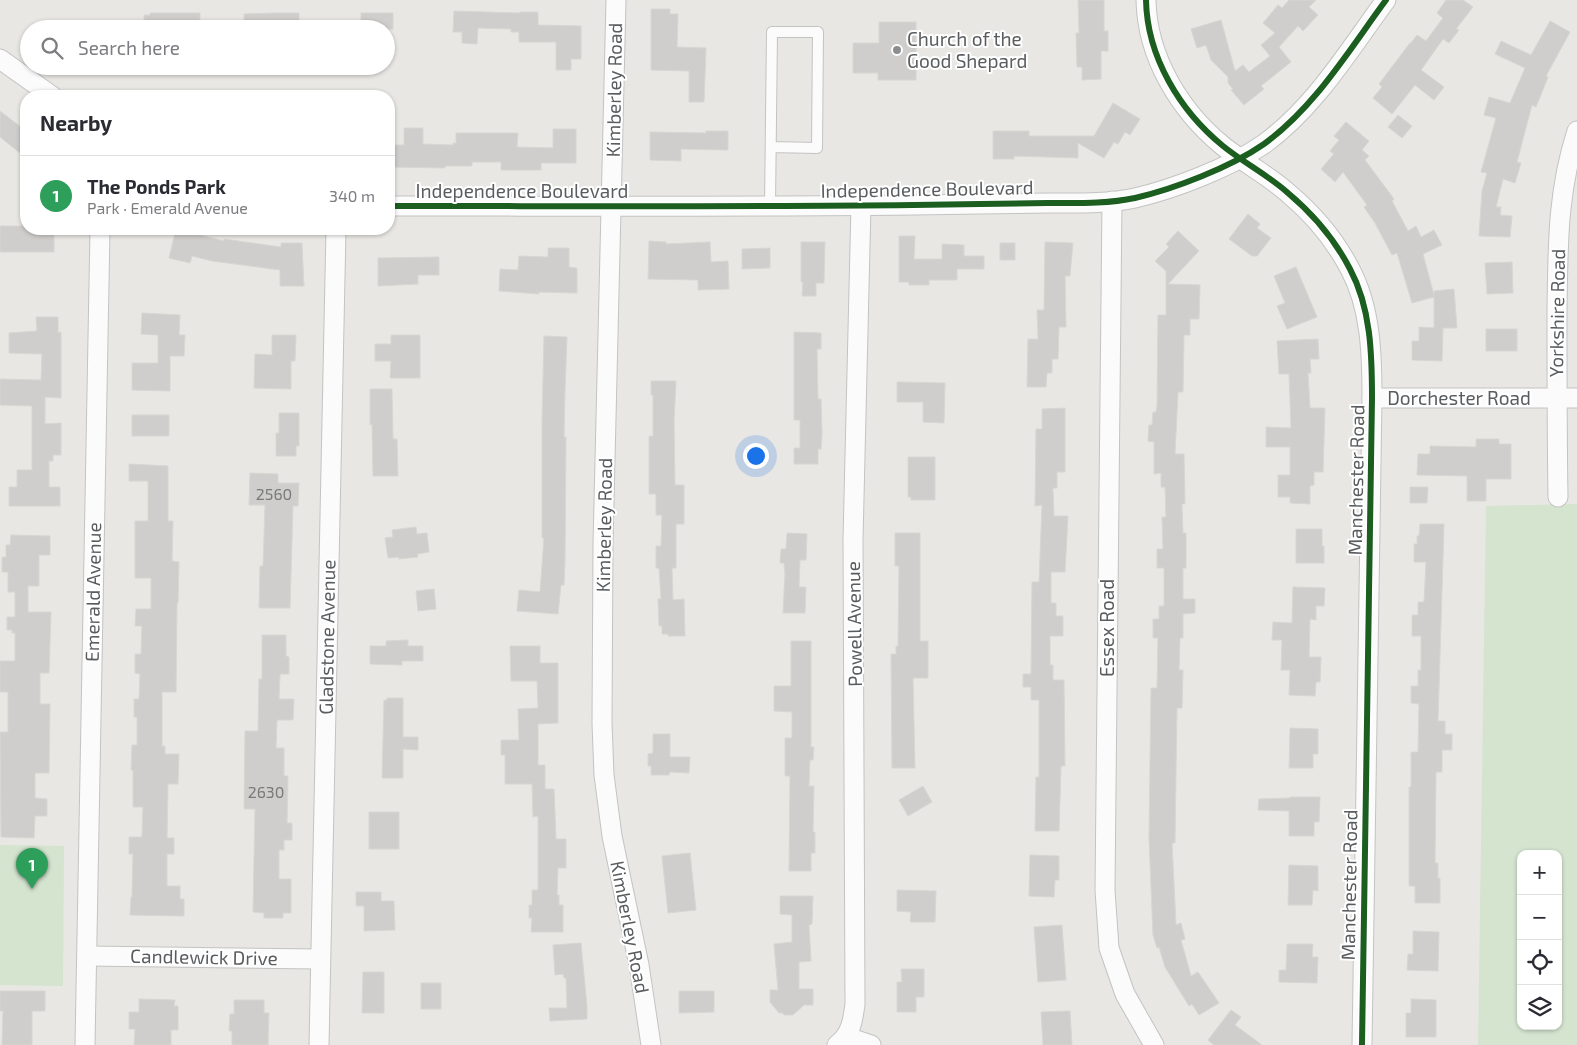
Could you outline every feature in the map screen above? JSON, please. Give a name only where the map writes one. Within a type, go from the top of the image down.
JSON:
[{"type":"street","name":"Kimberley Road","points":[[616,0],[603,544],[602,732],[604,774],[612,836],[639,965],[651,1045]]},
{"type":"street","name":"Manchester Road","points":[[1146,0],[1146,15],[1151,38],[1158,59],[1178,98],[1192,116],[1223,146],[1288,192],[1310,213],[1332,239],[1351,270],[1362,298],[1372,363],[1362,1045]]},
{"type":"street","name":"Independence Boulevard","points":[[395,206],[861,205],[1112,201],[1134,198],[1169,188],[1212,171],[1240,158],[1263,144],[1310,101],[1386,0]]},
{"type":"street","points":[[0,59],[20,73]]},
{"type":"street","points":[[22,75],[44,90]]},
{"type":"street","name":"Yorkshire Road","points":[[1558,497],[1558,244],[1560,207],[1565,176],[1577,131]]},
{"type":"street","name":"Essex Road","points":[[1112,201],[1105,890],[1110,948],[1125,994],[1154,1045]]},
{"type":"street","name":"Powell Avenue","points":[[842,1041],[853,1019],[855,1004],[853,540],[861,205]]},
{"type":"street","name":"Emerald Avenue","points":[[85,1045],[100,235]]},
{"type":"street","name":"Gladstone Avenue","points":[[319,1045],[336,235]]},
{"type":"street","name":"Dorchester Road","points":[[1372,398],[1577,398]]},
{"type":"street","name":"Candlewick Drive","points":[[87,956],[320,959]]},
{"type":"street","points":[[842,1041],[871,1045]]},
{"type":"lane","points":[[770,205],[772,32],[818,32],[817,148],[771,148]]},
{"type":"green space","points":[[1577,504],[1577,1045],[1478,1045],[1486,506]]},
{"type":"green space","points":[[0,845],[64,846],[63,986],[0,985]]},
{"type":"building","points":[[1078,0],[1104,0],[1104,31],[1108,31],[1108,51],[1101,51],[1101,79],[1082,80],[1082,67],[1077,67],[1076,33],[1079,33]]},
{"type":"building","points":[[1289,0],[1316,0],[1309,7],[1318,15],[1303,31],[1298,26],[1279,47],[1291,62],[1261,86],[1264,89],[1244,105],[1231,90],[1233,89],[1228,83],[1228,77],[1211,60],[1206,45],[1197,48],[1191,29],[1221,20],[1235,71],[1243,65],[1249,72],[1270,56],[1261,45],[1275,33],[1263,23],[1278,5],[1282,8]]},
{"type":"building","points":[[1446,0],[1463,0],[1473,7],[1456,29],[1459,30],[1449,43],[1443,39],[1421,70],[1444,87],[1434,100],[1415,85],[1392,114],[1373,98],[1382,87],[1379,84],[1417,35],[1426,41],[1443,18],[1437,13]]},
{"type":"building","points":[[651,9],[670,9],[670,14],[678,14],[677,47],[706,48],[704,102],[689,102],[689,71],[651,70]]},
{"type":"building","points":[[454,11],[538,12],[538,25],[581,26],[581,59],[571,59],[571,70],[556,70],[556,42],[519,42],[519,32],[511,32],[511,29],[478,28],[477,44],[462,43],[462,32],[453,32]]},
{"type":"building","points":[[150,13],[200,13],[200,20],[144,20],[144,15],[150,15]]},
{"type":"building","points":[[299,13],[299,20],[244,20],[244,14]]},
{"type":"building","points":[[361,13],[393,13],[393,20],[361,20]]},
{"type":"building","points":[[1550,21],[1570,32],[1546,76],[1548,77],[1536,107],[1532,105],[1517,162],[1521,163],[1515,183],[1503,179],[1496,207],[1501,207],[1500,215],[1512,216],[1510,237],[1479,236],[1482,191],[1487,173],[1481,172],[1496,118],[1484,115],[1489,97],[1510,103],[1525,68],[1495,54],[1501,41],[1531,55]]},
{"type":"building","name":"Church of the Good Shepard","points":[[879,22],[916,22],[916,80],[878,80],[878,73],[853,73],[853,43],[879,43]]},
{"type":"building","points":[[1113,103],[1140,119],[1130,135],[1125,132],[1118,144],[1114,142],[1104,158],[1078,143],[1078,158],[1014,156],[1014,159],[993,159],[993,131],[1029,131],[1029,136],[1094,136]]},
{"type":"building","points":[[0,111],[20,126],[20,153],[0,137]]},
{"type":"building","points":[[1398,115],[1412,126],[1402,138],[1388,127]]},
{"type":"building","points":[[1346,122],[1369,141],[1362,150],[1369,156],[1365,160],[1394,199],[1392,201],[1408,231],[1416,226],[1421,237],[1434,230],[1442,245],[1423,254],[1434,295],[1434,291],[1454,289],[1457,328],[1443,328],[1442,361],[1412,360],[1412,341],[1419,341],[1419,327],[1434,328],[1434,297],[1412,303],[1397,253],[1392,255],[1364,207],[1367,205],[1343,172],[1335,182],[1321,169],[1334,154],[1330,151],[1339,140],[1334,136]]},
{"type":"building","points":[[404,128],[423,128],[423,144],[453,145],[453,143],[456,143],[456,133],[518,133],[517,147],[553,148],[553,129],[576,129],[576,163],[541,163],[541,170],[501,170],[501,162],[472,162],[472,166],[445,166],[445,168],[395,167],[395,145],[404,145]]},
{"type":"building","points":[[706,131],[728,131],[728,150],[681,149],[681,161],[650,160],[650,132],[706,133]]},
{"type":"building","points":[[1248,214],[1260,224],[1257,228],[1271,238],[1257,256],[1252,256],[1229,239]]},
{"type":"building","points":[[0,226],[20,226],[20,235],[54,235],[54,252],[0,252]]},
{"type":"building","points":[[1178,231],[1199,251],[1168,284],[1200,285],[1199,319],[1190,319],[1190,335],[1184,335],[1183,392],[1178,392],[1175,454],[1184,454],[1185,504],[1182,504],[1183,533],[1186,533],[1186,568],[1183,568],[1183,599],[1195,599],[1195,613],[1183,614],[1183,638],[1180,638],[1179,670],[1183,670],[1182,708],[1177,708],[1175,843],[1172,843],[1176,925],[1181,923],[1185,939],[1181,940],[1191,976],[1198,972],[1219,1003],[1199,1015],[1192,1004],[1189,1006],[1165,967],[1153,935],[1149,837],[1151,688],[1157,688],[1158,638],[1153,638],[1153,619],[1159,619],[1159,606],[1164,606],[1164,568],[1157,568],[1157,549],[1163,549],[1162,517],[1166,517],[1165,487],[1161,487],[1161,473],[1154,474],[1154,442],[1148,441],[1149,425],[1152,425],[1153,412],[1156,412],[1157,406],[1158,315],[1166,315],[1166,271],[1155,261],[1169,247],[1166,244]]},
{"type":"building","points":[[175,235],[200,235],[224,241],[224,239],[281,247],[281,243],[302,243],[304,286],[280,286],[280,270],[212,261],[192,256],[190,263],[169,258]]},
{"type":"building","points":[[899,236],[915,236],[914,259],[942,259],[942,244],[964,245],[964,256],[984,256],[984,269],[957,269],[957,280],[929,280],[929,285],[909,285],[909,282],[899,282]]},
{"type":"building","points":[[649,241],[666,242],[666,244],[710,242],[711,262],[728,261],[729,289],[698,290],[698,280],[648,279]]},
{"type":"building","points":[[801,242],[825,242],[824,283],[816,283],[816,296],[802,296]]},
{"type":"building","points":[[1045,242],[1073,243],[1070,276],[1065,276],[1066,327],[1059,327],[1058,359],[1052,359],[1052,373],[1047,373],[1046,387],[1027,387],[1028,339],[1038,339],[1037,310],[1044,310]]},
{"type":"building","points":[[1000,243],[1015,243],[1015,260],[1000,260]]},
{"type":"building","points":[[548,248],[569,248],[569,267],[577,268],[577,293],[539,292],[539,294],[499,291],[500,269],[518,270],[519,256],[548,257]]},
{"type":"building","points":[[770,248],[770,268],[742,269],[742,249]]},
{"type":"building","points":[[439,257],[439,275],[418,275],[418,284],[378,286],[378,258]]},
{"type":"building","points":[[1512,262],[1513,293],[1487,294],[1485,263]]},
{"type":"building","points":[[1296,267],[1317,317],[1287,329],[1277,306],[1285,303],[1274,276]]},
{"type":"building","points":[[142,313],[180,315],[179,335],[185,335],[184,356],[170,356],[170,391],[132,390],[132,363],[158,363],[158,335],[141,334]]},
{"type":"building","points":[[36,317],[58,317],[58,333],[61,332],[61,398],[45,397],[45,424],[61,423],[61,455],[53,455],[53,461],[49,461],[49,487],[60,487],[60,506],[9,506],[9,487],[17,487],[17,470],[32,470],[32,406],[0,405],[0,379],[41,380],[42,354],[9,353],[9,333],[37,331]]},
{"type":"building","points":[[1486,329],[1517,329],[1517,351],[1486,351]]},
{"type":"building","points":[[794,332],[821,333],[821,349],[817,349],[818,399],[821,399],[822,434],[821,449],[818,449],[818,464],[794,464],[794,448],[800,448],[800,420],[794,420]]},
{"type":"building","points":[[272,335],[296,335],[295,361],[291,361],[291,389],[254,388],[255,354],[272,355]]},
{"type":"building","points":[[391,335],[420,335],[420,378],[390,378],[391,361],[375,361],[375,344],[391,344]]},
{"type":"building","points":[[544,336],[567,337],[564,437],[566,437],[565,562],[564,585],[561,585],[558,614],[517,611],[519,590],[540,592],[544,538],[542,538],[542,426]]},
{"type":"building","points":[[1318,339],[1319,359],[1310,359],[1311,373],[1308,373],[1310,408],[1325,408],[1323,472],[1314,472],[1314,485],[1310,486],[1310,504],[1290,503],[1290,497],[1278,497],[1278,475],[1290,475],[1290,447],[1266,447],[1266,427],[1291,428],[1289,374],[1279,374],[1277,341]]},
{"type":"building","points":[[651,381],[676,381],[674,421],[675,485],[684,485],[684,524],[676,524],[676,568],[672,568],[673,600],[684,599],[685,636],[662,634],[662,626],[659,626],[658,599],[661,599],[659,568],[656,568],[656,546],[661,546],[662,515],[656,515],[656,494],[649,494],[649,436],[653,436]]},
{"type":"building","points":[[897,382],[945,383],[944,423],[923,422],[923,402],[897,402]]},
{"type":"building","points":[[370,389],[392,389],[393,439],[397,439],[398,476],[373,476]]},
{"type":"building","points":[[1065,408],[1065,472],[1057,472],[1057,488],[1053,488],[1054,516],[1068,516],[1065,572],[1051,572],[1051,603],[1056,603],[1056,616],[1063,616],[1063,636],[1050,636],[1050,665],[1053,665],[1053,680],[1064,680],[1065,766],[1061,766],[1059,831],[1035,831],[1036,777],[1039,777],[1039,700],[1031,700],[1031,687],[1023,687],[1023,674],[1031,674],[1032,582],[1039,582],[1042,505],[1035,506],[1036,429],[1042,429],[1042,409]]},
{"type":"building","points":[[279,413],[299,413],[299,446],[296,446],[296,456],[276,456],[276,433],[279,433]]},
{"type":"building","points":[[132,415],[169,415],[169,436],[132,436]]},
{"type":"building","points":[[1476,439],[1499,439],[1499,444],[1511,444],[1511,479],[1486,479],[1486,501],[1467,501],[1467,476],[1417,475],[1418,454],[1430,454],[1430,446],[1476,447]]},
{"type":"building","points":[[908,457],[935,457],[935,500],[911,500],[911,497],[908,497]]},
{"type":"building","points":[[129,464],[168,466],[168,521],[173,521],[172,561],[179,562],[176,692],[162,692],[162,746],[165,746],[165,754],[179,754],[178,784],[168,784],[167,838],[174,838],[174,854],[167,854],[167,886],[180,886],[180,899],[184,899],[184,916],[130,915],[133,854],[129,854],[129,837],[142,837],[143,807],[133,807],[133,770],[131,770],[132,745],[137,745],[137,717],[134,717],[134,699],[139,699],[140,674],[135,673],[135,654],[141,654],[142,626],[135,626],[136,609],[151,609],[151,578],[135,578],[135,521],[148,521],[148,481],[129,481]]},
{"type":"building","points":[[250,473],[278,474],[278,483],[299,483],[298,506],[293,506],[290,608],[259,608],[260,566],[263,566],[265,505],[249,505]]},
{"type":"building","points":[[1410,487],[1428,487],[1427,503],[1410,503]]},
{"type":"building","points":[[1420,524],[1444,524],[1438,721],[1445,721],[1445,734],[1452,734],[1452,750],[1442,750],[1442,772],[1436,772],[1435,863],[1438,863],[1438,878],[1440,878],[1440,903],[1415,903],[1415,886],[1409,886],[1409,787],[1411,787],[1411,752],[1418,752],[1419,704],[1411,703],[1411,686],[1418,686],[1418,670],[1421,670],[1421,636],[1412,636],[1412,615],[1418,615],[1418,602],[1424,602],[1426,562],[1414,562],[1414,544],[1417,544]]},
{"type":"building","points":[[416,527],[417,534],[427,533],[429,552],[417,554],[418,557],[388,558],[385,538],[393,537],[392,530]]},
{"type":"building","points":[[1296,529],[1322,529],[1324,563],[1296,563]]},
{"type":"building","points":[[787,533],[807,534],[806,560],[800,560],[799,587],[806,587],[805,613],[783,613],[785,573],[784,563],[780,563],[781,549],[786,549]]},
{"type":"building","points":[[895,533],[920,533],[920,641],[928,641],[928,678],[913,678],[915,768],[892,768],[891,654],[896,654],[896,646],[898,646],[899,566],[895,566]]},
{"type":"building","points":[[11,535],[50,536],[50,555],[39,555],[39,586],[28,586],[28,612],[51,612],[49,673],[40,673],[40,704],[50,704],[49,773],[35,773],[35,798],[47,799],[47,816],[35,816],[34,838],[1,837],[0,732],[8,732],[8,692],[0,692],[0,661],[15,661],[15,633],[12,633],[12,630],[7,630],[7,617],[15,617],[15,592],[8,592],[8,572],[2,572],[2,557],[6,557],[6,545],[10,545]]},
{"type":"building","points":[[1293,587],[1325,588],[1324,606],[1316,606],[1316,620],[1310,619],[1309,657],[1321,657],[1320,682],[1316,682],[1315,696],[1289,695],[1290,670],[1281,670],[1282,640],[1272,640],[1273,622],[1292,623]]},
{"type":"building","points":[[434,589],[436,609],[418,611],[416,591]]},
{"type":"building","points":[[262,635],[286,635],[286,656],[289,657],[289,674],[280,674],[279,699],[294,699],[293,720],[277,720],[276,748],[284,748],[284,776],[288,776],[287,823],[292,823],[292,840],[284,840],[284,850],[279,850],[279,879],[291,879],[291,913],[283,913],[283,918],[264,918],[264,913],[253,912],[255,809],[244,809],[245,731],[258,731],[259,679],[262,679]]},
{"type":"building","points":[[408,640],[408,646],[423,646],[423,661],[402,661],[402,665],[370,664],[370,646],[386,646],[386,641]]},
{"type":"building","points":[[791,641],[811,641],[811,747],[814,747],[813,760],[810,760],[809,786],[814,786],[813,832],[815,832],[815,853],[811,853],[811,871],[789,871],[790,776],[785,776],[785,738],[792,738],[792,712],[774,711],[774,686],[791,686]]},
{"type":"building","points":[[510,646],[540,646],[540,663],[558,663],[558,723],[538,724],[538,765],[545,765],[545,789],[554,789],[556,839],[566,839],[566,868],[558,868],[557,895],[559,895],[559,905],[563,905],[563,932],[531,932],[532,918],[529,918],[529,905],[532,905],[532,890],[538,890],[538,816],[533,817],[532,784],[505,784],[505,755],[501,755],[501,740],[519,740],[518,709],[538,708],[537,681],[511,681]]},
{"type":"building","points":[[387,698],[403,698],[403,737],[418,737],[418,750],[403,749],[403,778],[382,778],[384,700],[387,700]]},
{"type":"building","points":[[1290,728],[1318,729],[1318,754],[1313,754],[1313,768],[1289,768]]},
{"type":"building","points":[[653,734],[670,734],[670,757],[690,757],[689,773],[670,772],[669,775],[651,775],[651,766],[648,766],[648,754],[653,753]]},
{"type":"building","points":[[923,786],[932,802],[908,816],[899,800]]},
{"type":"building","points":[[1320,797],[1319,822],[1314,822],[1314,836],[1289,836],[1289,811],[1258,810],[1259,799]]},
{"type":"building","points":[[369,812],[399,812],[399,849],[369,849]]},
{"type":"building","points":[[690,853],[696,910],[668,913],[662,856]]},
{"type":"building","points":[[1030,855],[1059,856],[1059,880],[1055,880],[1054,897],[1029,896]]},
{"type":"building","points":[[1289,865],[1318,866],[1318,891],[1313,890],[1312,905],[1288,905]]},
{"type":"building","points":[[897,890],[936,891],[935,922],[910,922],[911,912],[897,911]]},
{"type":"building","points":[[356,892],[381,892],[381,901],[394,901],[395,930],[364,931],[364,906],[356,906]]},
{"type":"building","points":[[780,896],[813,896],[812,924],[809,925],[811,961],[799,962],[799,989],[813,989],[813,1005],[804,1005],[793,1015],[779,1013],[770,1002],[770,990],[778,990],[774,944],[792,942],[792,915],[780,914]]},
{"type":"building","points":[[1062,925],[1066,980],[1038,982],[1034,927]]},
{"type":"building","points":[[1413,931],[1439,932],[1438,971],[1407,970],[1408,954],[1413,954]]},
{"type":"building","points":[[581,943],[587,1019],[550,1021],[549,1008],[567,1008],[566,978],[564,978],[563,974],[555,975],[553,945]]},
{"type":"building","points":[[1287,944],[1313,944],[1312,957],[1318,957],[1317,983],[1279,982],[1279,970],[1286,970]]},
{"type":"building","points":[[901,969],[924,969],[924,997],[916,997],[916,1012],[897,1012],[897,982],[902,982]]},
{"type":"building","points":[[363,972],[384,972],[384,1013],[362,1013]]},
{"type":"building","points":[[421,983],[441,983],[441,1009],[421,1009]]},
{"type":"building","points":[[0,991],[45,991],[45,1011],[32,1011],[32,1045],[2,1045],[3,1011],[0,1011]]},
{"type":"building","points":[[679,991],[714,991],[714,1012],[679,1013]]},
{"type":"building","points":[[139,999],[175,1000],[174,1006],[178,1006],[178,1030],[171,1030],[171,1045],[134,1045],[135,1029],[129,1029],[129,1012],[139,1012]]},
{"type":"building","points":[[1411,999],[1436,1000],[1436,1037],[1406,1037],[1406,1013],[1411,1013]]},
{"type":"building","points":[[234,1000],[264,1000],[264,1013],[269,1013],[268,1045],[232,1045],[232,1031],[229,1031],[230,1014],[234,1014]]},
{"type":"building","points":[[1231,1010],[1241,1017],[1235,1025],[1262,1045],[1214,1045],[1208,1040]]},
{"type":"building","points":[[1070,1011],[1072,1045],[1043,1045],[1041,1012]]},
{"type":"cycle path","points":[[1146,0],[1152,42],[1159,62],[1180,99],[1207,132],[1297,201],[1323,228],[1338,248],[1350,269],[1357,284],[1366,316],[1371,349],[1372,398],[1362,1045]]},
{"type":"cycle path","points":[[395,206],[913,205],[1092,203],[1135,198],[1167,189],[1219,169],[1251,153],[1264,144],[1299,113],[1315,95],[1345,58],[1386,0]]},
{"type":"place","name":"Church of the Good Shepard","points":[[897,50]]},
{"type":"place","name":"The Ponds Park","points":[[32,889]]}]
